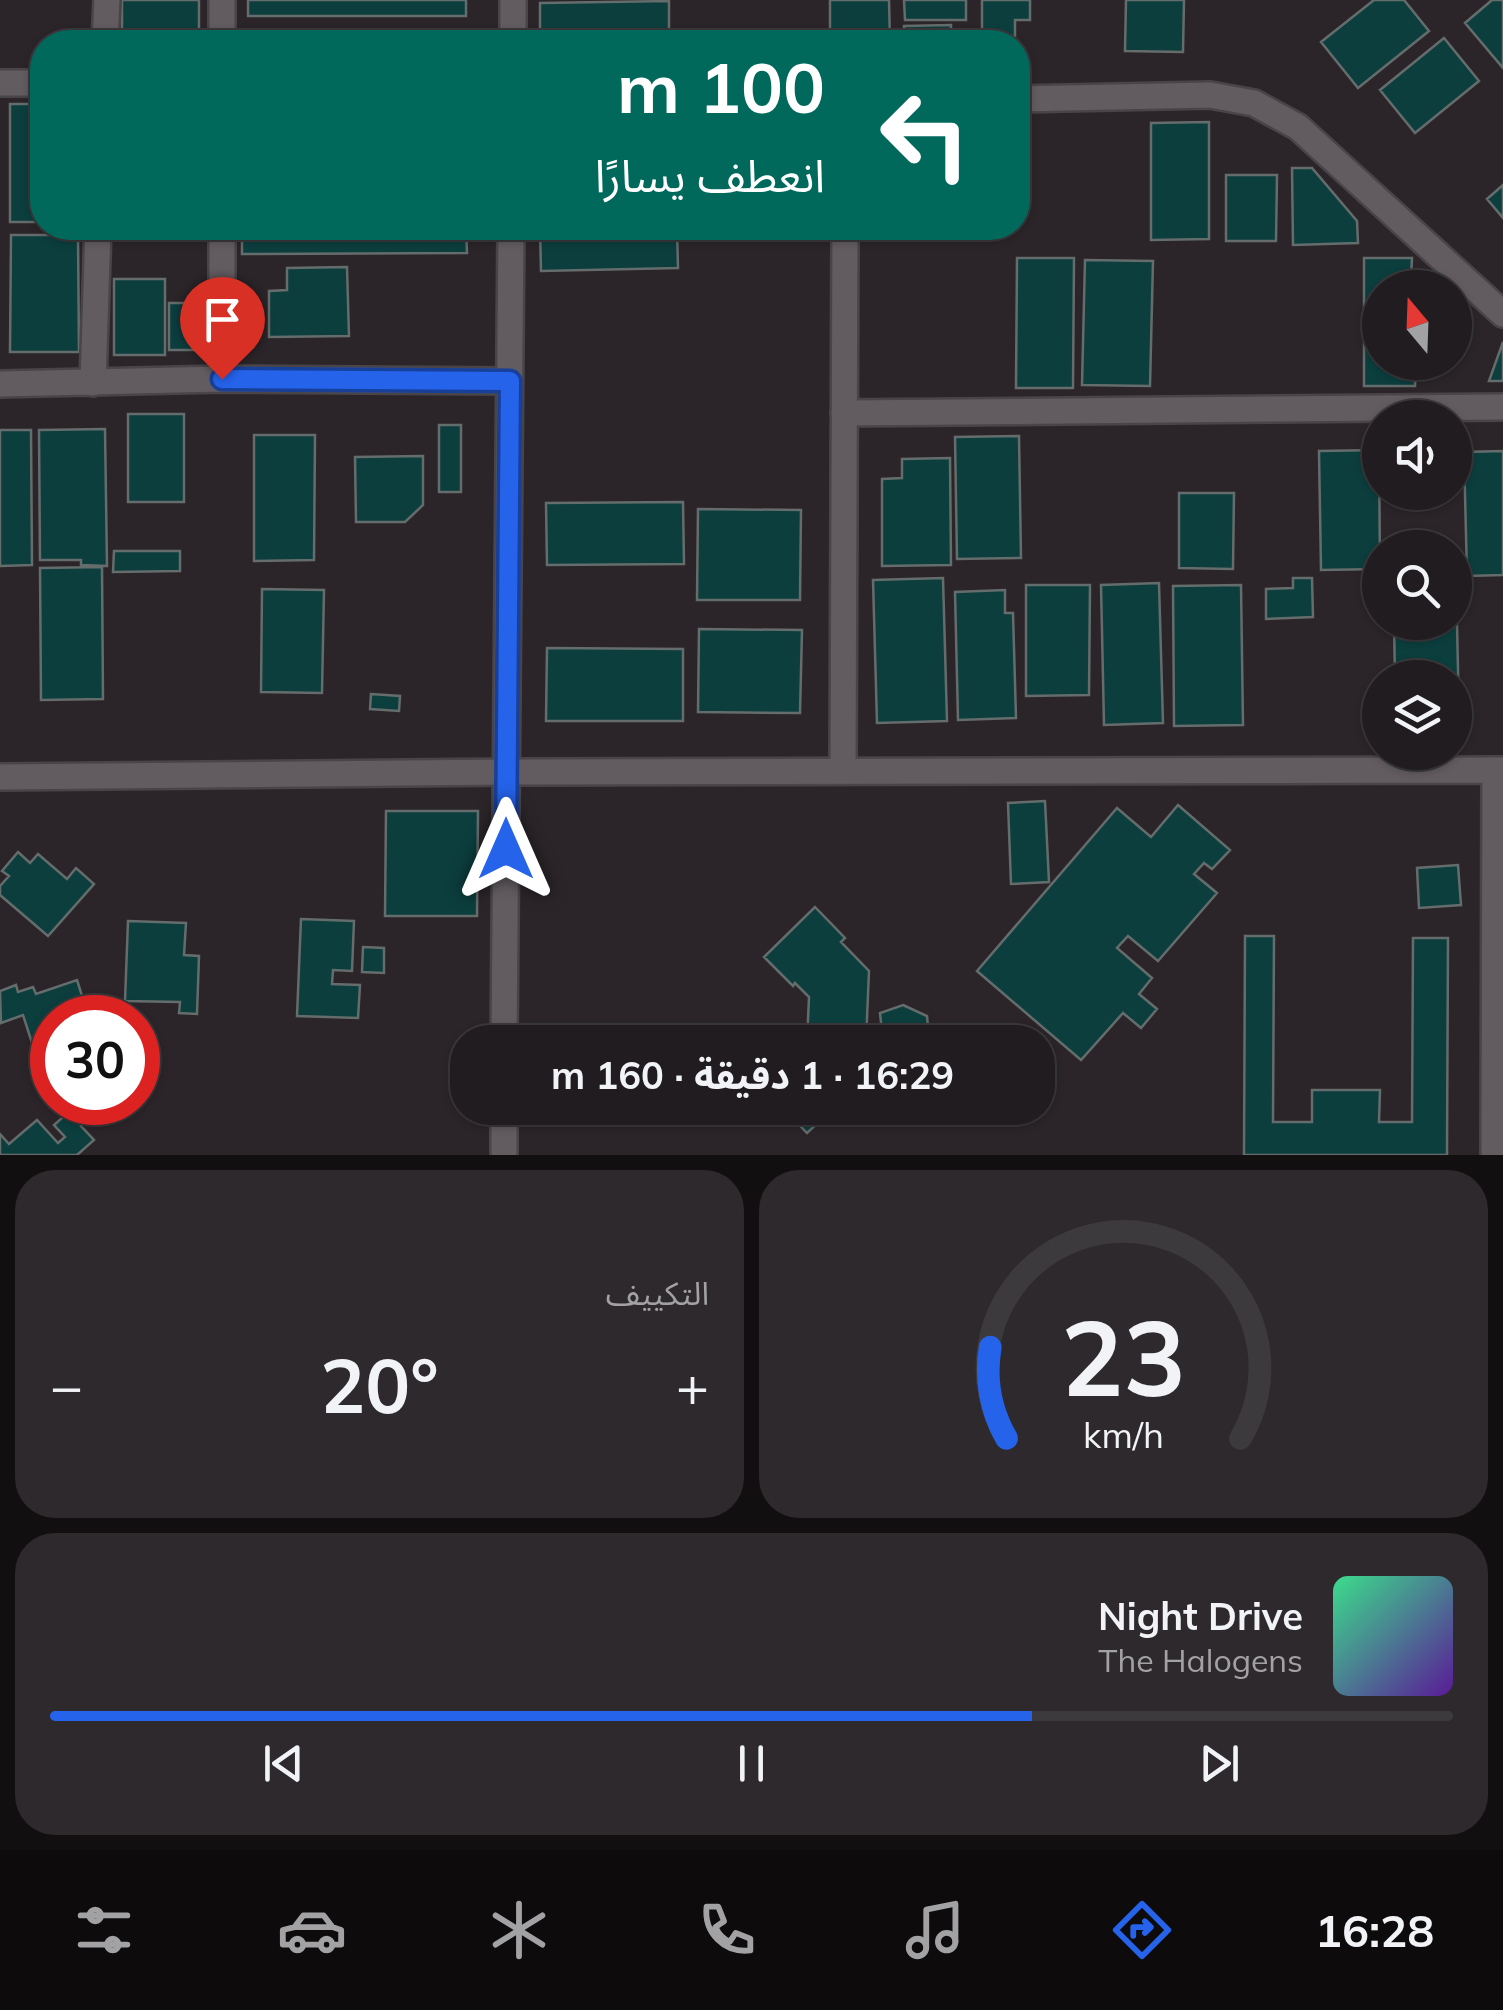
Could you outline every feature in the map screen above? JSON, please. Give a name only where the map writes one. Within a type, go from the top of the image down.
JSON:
[{"type":"street","points":[[105,30],[106,0]]},
{"type":"street","points":[[222,0],[222,30]]},
{"type":"street","points":[[513,30],[514,0]]},
{"type":"street","points":[[0,83],[30,83]]},
{"type":"street","points":[[1030,99],[1210,95],[1254,103],[1277,113],[1298,127],[1503,314]]},
{"type":"street","points":[[93,383],[98,240]]},
{"type":"street","points":[[222,240],[222,379]]},
{"type":"street","points":[[504,1025],[511,240]]},
{"type":"street","points":[[843,771],[845,240]]},
{"type":"street","points":[[0,384],[222,379],[510,381]]},
{"type":"street","points":[[844,413],[1503,407]]},
{"type":"street","points":[[0,777],[1499,770],[1494,1155]]},
{"type":"street","points":[[504,1125],[504,1155]]},
{"type":"building","points":[[122,0],[199,0],[199,30],[122,30]]},
{"type":"building","points":[[248,0],[466,0],[466,16],[248,16]]},
{"type":"building","points":[[830,0],[889,0],[890,30],[830,30]]},
{"type":"building","points":[[904,0],[966,0],[966,20],[905,20]]},
{"type":"building","points":[[982,0],[1030,0],[1030,20],[1015,20],[1015,30],[982,30]]},
{"type":"building","points":[[1126,0],[1184,0],[1183,52],[1125,51]]},
{"type":"building","points":[[1374,0],[1404,0],[1429,31],[1358,88],[1321,42]]},
{"type":"building","points":[[1492,0],[1503,0],[1503,68],[1465,23]]},
{"type":"building","points":[[669,1],[669,30],[540,30],[540,3]]},
{"type":"building","points":[[951,25],[951,30],[904,30],[904,26]]},
{"type":"building","points":[[1444,38],[1479,81],[1415,133],[1380,90]]},
{"type":"building","points":[[10,104],[30,104],[30,222],[10,222]]},
{"type":"building","points":[[1209,122],[1209,239],[1151,240],[1151,123]]},
{"type":"building","points":[[1292,168],[1312,168],[1357,221],[1358,243],[1293,245]]},
{"type":"building","points":[[1226,175],[1277,175],[1276,241],[1226,241]]},
{"type":"building","points":[[1503,185],[1503,218],[1487,199]]},
{"type":"building","points":[[11,235],[30,235],[30,240],[78,240],[79,352],[10,352]]},
{"type":"building","points":[[242,240],[466,240],[467,253],[242,254]]},
{"type":"building","points":[[540,240],[677,240],[678,268],[541,271]]},
{"type":"building","points":[[1017,258],[1074,258],[1073,388],[1016,388]]},
{"type":"building","points":[[1364,258],[1412,258],[1411,270],[1364,270]]},
{"type":"building","points":[[1085,260],[1153,261],[1150,386],[1082,385]]},
{"type":"building","points":[[347,267],[349,336],[269,337],[269,291],[287,290],[287,268]]},
{"type":"building","points":[[114,279],[165,279],[165,355],[114,355]]},
{"type":"building","points":[[169,303],[208,303],[209,350],[169,350]]},
{"type":"building","points":[[1503,342],[1503,381],[1489,381]]},
{"type":"building","points":[[1364,380],[1415,380],[1415,386],[1364,386]]},
{"type":"building","points":[[128,414],[184,414],[184,502],[128,502]]},
{"type":"building","points":[[439,425],[461,425],[461,492],[439,492]]},
{"type":"building","points":[[105,429],[107,566],[81,565],[81,560],[40,560],[39,430]]},
{"type":"building","points":[[0,430],[31,430],[32,565],[0,566]]},
{"type":"building","points":[[254,435],[315,435],[314,560],[254,561]]},
{"type":"building","points":[[1019,436],[1021,558],[957,559],[955,437]]},
{"type":"building","points":[[1362,450],[1362,510],[1380,510],[1380,530],[1362,530],[1362,569],[1321,570],[1319,451]]},
{"type":"building","points":[[1503,451],[1503,575],[1472,576],[1472,530],[1466,530],[1465,510],[1472,510],[1472,452]]},
{"type":"building","points":[[423,456],[423,505],[405,522],[356,522],[355,457]]},
{"type":"building","points":[[950,458],[951,565],[882,566],[882,479],[902,478],[902,459]]},
{"type":"building","points":[[1179,493],[1234,493],[1233,569],[1179,568]]},
{"type":"building","points":[[683,502],[684,564],[547,565],[546,503]]},
{"type":"building","points":[[698,509],[801,510],[800,600],[697,600]]},
{"type":"building","points":[[114,551],[180,551],[180,571],[113,572]]},
{"type":"building","points":[[102,567],[103,699],[41,700],[40,568]]},
{"type":"building","points":[[943,578],[947,721],[877,723],[873,580]]},
{"type":"building","points":[[1293,578],[1312,578],[1313,617],[1266,619],[1266,589],[1293,588]]},
{"type":"building","points":[[1159,583],[1163,723],[1104,725],[1101,585]]},
{"type":"building","points":[[1026,585],[1090,585],[1089,695],[1026,696]]},
{"type":"building","points":[[1241,585],[1243,725],[1174,726],[1173,586]]},
{"type":"building","points":[[262,589],[324,590],[322,693],[261,692]]},
{"type":"building","points":[[1005,590],[1005,613],[1013,613],[1016,718],[958,720],[955,592]]},
{"type":"building","points":[[699,629],[802,630],[800,713],[698,712]]},
{"type":"building","points":[[1394,640],[1457,640],[1458,660],[1395,660]]},
{"type":"building","points":[[547,648],[683,649],[683,721],[546,721]]},
{"type":"building","points":[[371,694],[400,696],[399,711],[370,709]]},
{"type":"building","points":[[1045,801],[1049,882],[1011,884],[1008,803]]},
{"type":"building","points":[[1178,805],[1230,850],[1212,869],[1204,863],[1194,874],[1217,893],[1158,961],[1128,936],[1117,948],[1152,978],[1139,994],[1157,1009],[1141,1028],[1123,1013],[1081,1060],[1055,1038],[1055,1025],[1040,1025],[977,971],[1117,808],[1151,837]]},
{"type":"building","points":[[386,811],[478,811],[477,916],[385,916]]},
{"type":"building","points":[[18,852],[30,863],[38,854],[67,879],[76,868],[94,884],[48,936],[0,895],[0,886],[9,876],[2,871]]},
{"type":"building","points":[[1458,865],[1461,905],[1419,908],[1417,868]]},
{"type":"building","points":[[815,907],[869,971],[867,1025],[808,1025],[809,997],[764,957]]},
{"type":"building","points":[[301,919],[354,921],[352,971],[333,970],[332,984],[360,985],[358,1018],[297,1016]]},
{"type":"building","points":[[128,921],[186,923],[184,955],[199,956],[197,1014],[179,1013],[180,1002],[160,1002],[160,995],[125,995]]},
{"type":"building","points":[[1245,936],[1274,936],[1273,1122],[1312,1122],[1312,1090],[1380,1090],[1379,1122],[1412,1122],[1413,938],[1448,938],[1447,1155],[1244,1155]]},
{"type":"building","points":[[363,947],[384,948],[384,973],[362,972]]},
{"type":"building","points":[[77,980],[82,995],[30,995],[30,1037],[23,1015],[1,1023],[0,991],[16,985],[18,992],[33,987],[36,994]]},
{"type":"building","points":[[903,1005],[927,1016],[928,1025],[881,1025],[880,1013]]},
{"type":"building","points":[[31,1125],[42,1125],[58,1143],[65,1137],[54,1125],[82,1125],[94,1140],[77,1155],[0,1155],[0,1134],[9,1144]]},
{"type":"building","points":[[799,1125],[816,1125],[807,1133]]},
{"type":"route","points":[[222,379],[510,381],[506,849]]}]
